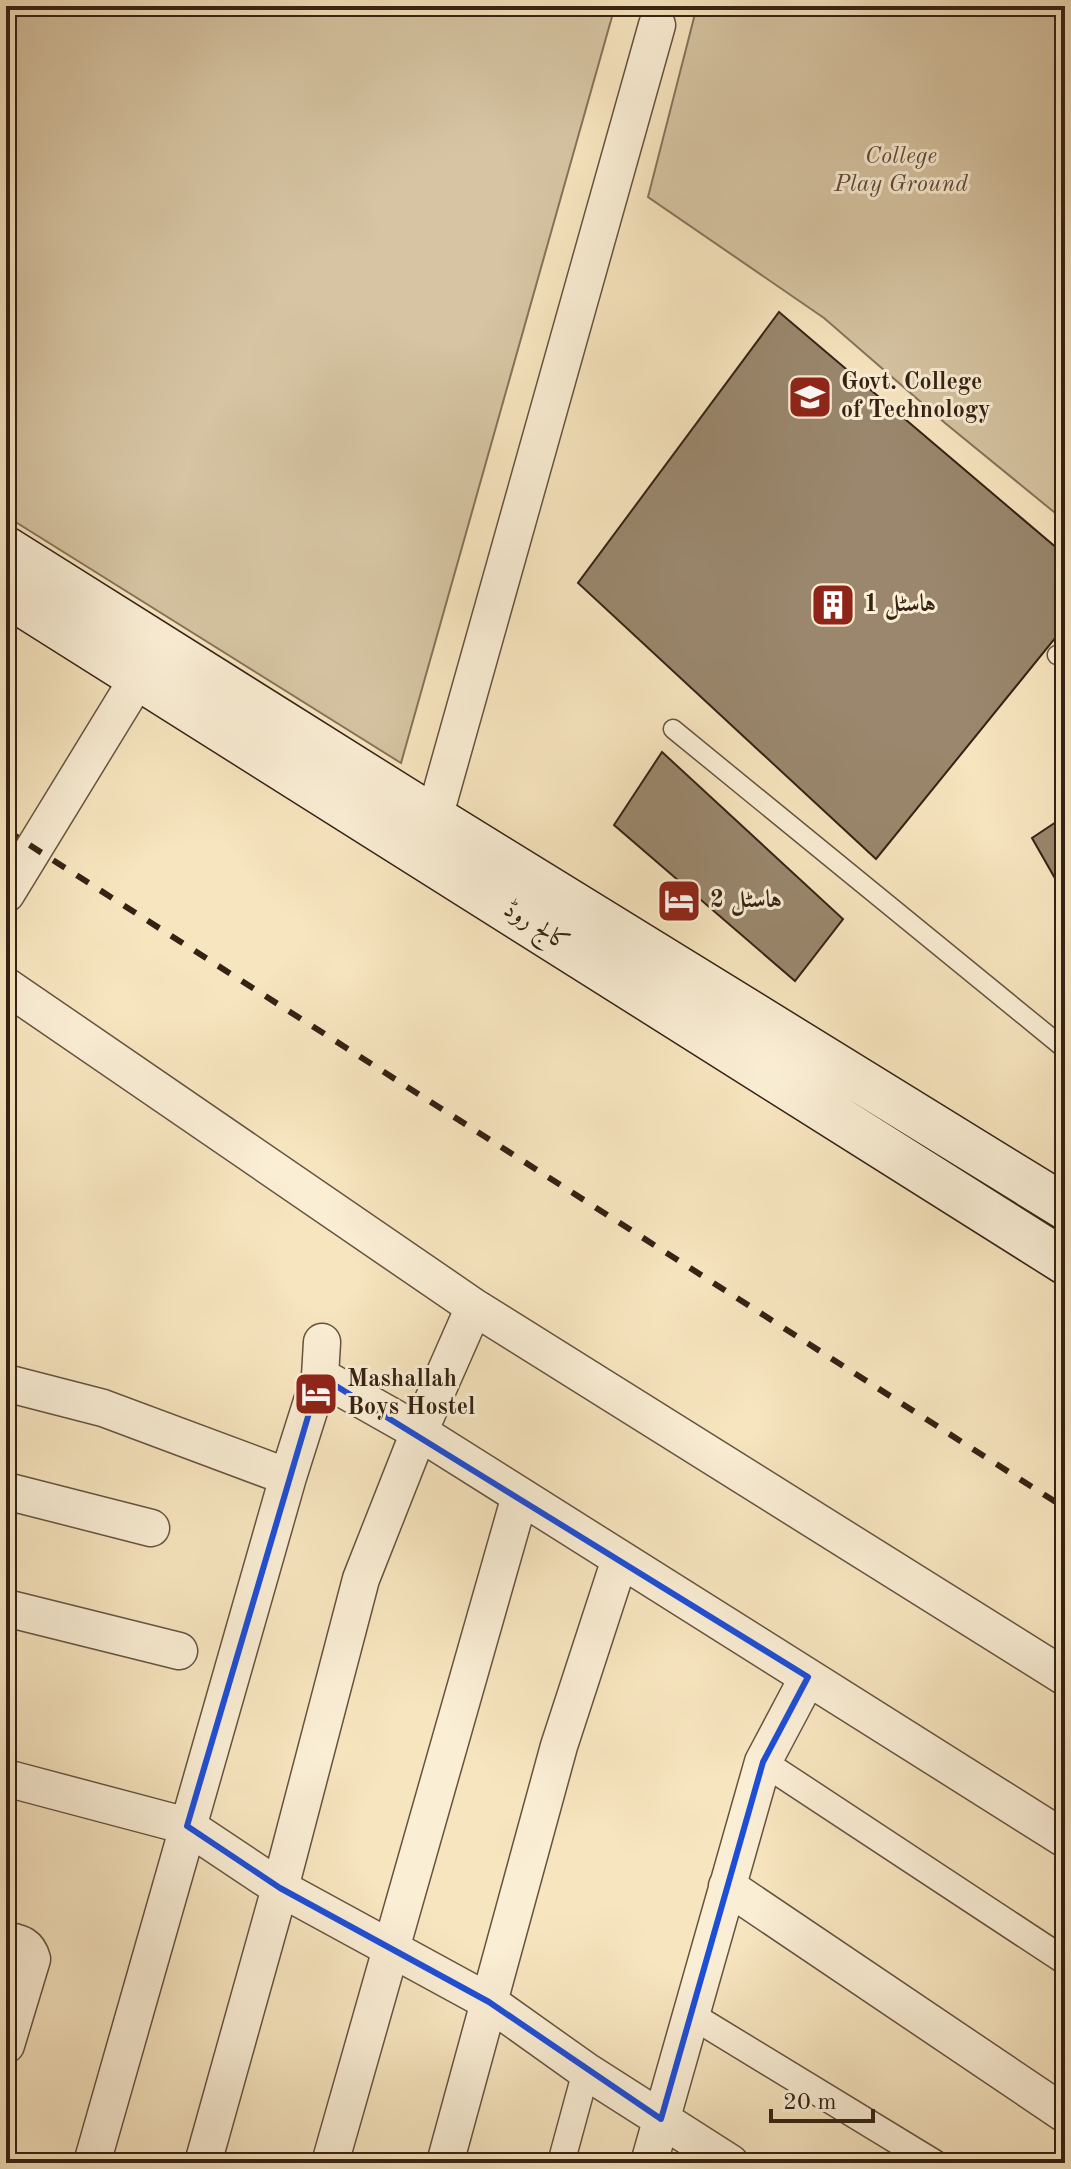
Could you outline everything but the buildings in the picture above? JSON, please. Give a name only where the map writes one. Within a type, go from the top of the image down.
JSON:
[{"type":"main road","name":"کالج روڈ","points":[[6,549],[148,662],[1065,1262]]},
{"type":"main road","name":"کالج روڈ","points":[[6,594],[148,662],[434,818],[1065,1207]]},
{"type":"street","points":[[434,818],[657,25]]},
{"type":"street","points":[[6,894],[148,662]]},
{"type":"street","points":[[8,990],[474,1307],[1065,1677]]},
{"type":"street","points":[[203,2163],[280,1888],[361,1579],[419,1432],[474,1307]]},
{"type":"street","points":[[92,2163],[321,1359],[419,1432],[1065,1839]]},
{"type":"street","points":[[6,1383],[103,1408],[288,1477]]},
{"type":"street","points":[[6,1491],[151,1528]]},
{"type":"street","points":[[330,2163],[520,1496]]},
{"type":"street","points":[[445,2163],[559,1746],[620,1559]]},
{"type":"street","points":[[6,1608],[179,1651]]},
{"type":"street","points":[[649,2163],[763,1762],[808,1677]]},
{"type":"street","points":[[763,1762],[1065,1961]]},
{"type":"street","points":[[6,1778],[187,1826],[280,1888],[489,2002],[586,2071],[730,2163]]},
{"type":"street","points":[[727,1886],[1065,2114]]},
{"type":"street","points":[[6,1940],[22,1944],[29,1950],[32,1959],[6,2045]]},
{"type":"street","points":[[691,2015],[934,2163]]},
{"type":"street","points":[[561,2163],[586,2071]]},
{"type":"lane","points":[[673,729],[1065,1049]]},
{"type":"highlighted area","points":[[320,1376],[808,1677],[763,1762],[661,2119],[489,2002],[280,1888],[187,1826]]},
{"type":"green space","points":[[6,6],[615,6],[401,763],[6,516]]},
{"type":"green space","name":"College Play Ground","points":[[697,6],[1065,6],[1065,521],[824,318],[648,197]]},
{"type":"railway","points":[[6,830],[1065,1508]]},
{"type":"place","name":"Govt. College of Technology","points":[[810,397]]},
{"type":"place","name":"ہاسٹل 1","points":[[833,605]]},
{"type":"place","name":"ہاسٹل 2","points":[[679,901]]},
{"type":"place","name":"Mashallah Boys Hostel","points":[[316,1394]]}]
